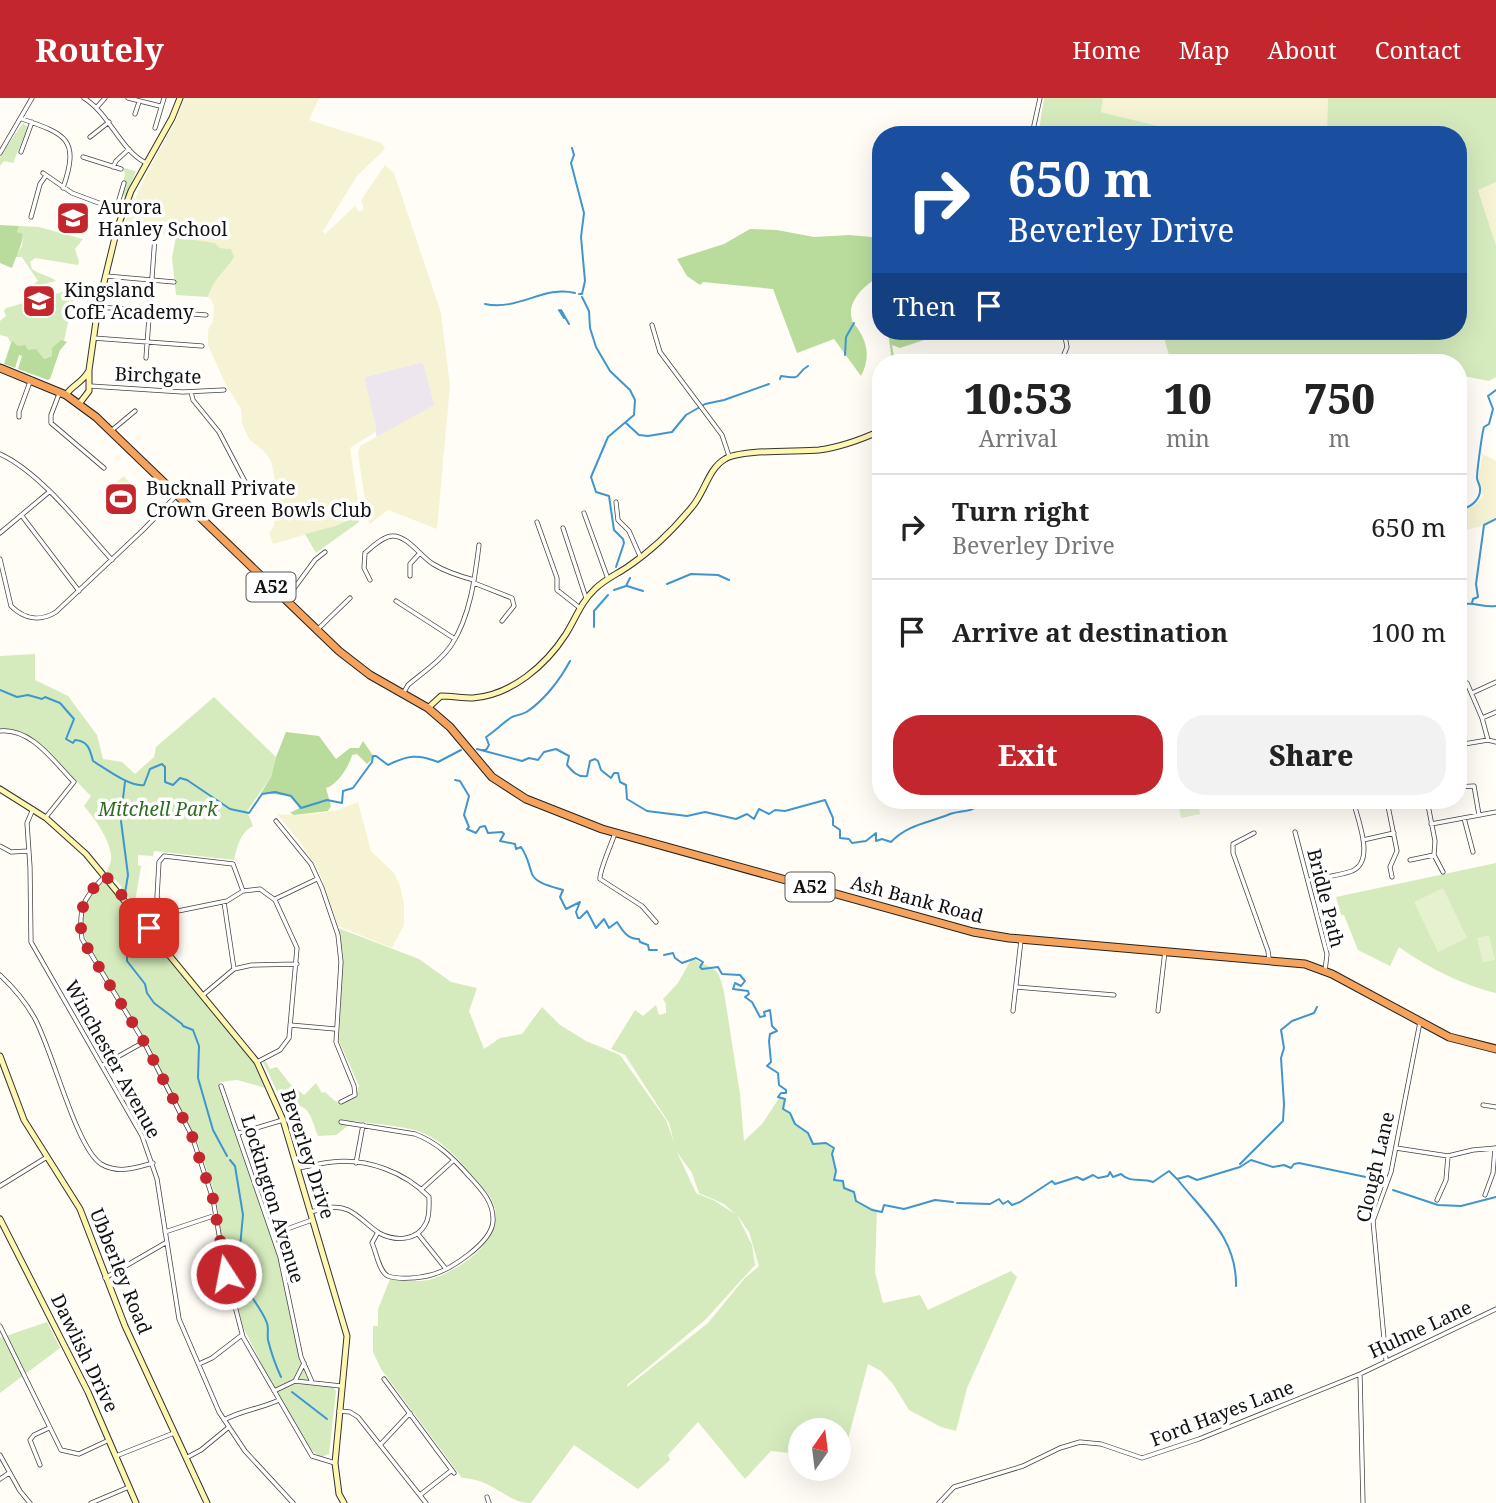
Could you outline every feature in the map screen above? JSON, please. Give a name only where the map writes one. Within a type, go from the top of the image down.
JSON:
[{"type":"highway","name":"A52","points":[[0,368],[63,393],[79,404],[111,431],[317,630]]},
{"type":"highway","name":"Ash Bank Road","points":[[317,630],[370,675],[428,708],[450,727],[492,777],[511,792],[561,815],[615,833],[973,932],[1021,939],[1305,964],[1325,971],[1449,1037],[1496,1049]]},
{"type":"street","points":[[0,153],[33,98]]},
{"type":"street","points":[[84,98],[96,107],[145,165]]},
{"type":"street","points":[[96,107],[105,98]]},
{"type":"street","points":[[128,98],[160,106]]},
{"type":"street","points":[[155,128],[164,98]]},
{"type":"street","points":[[79,404],[87,395],[90,386],[89,370],[98,307],[123,212],[180,98]]},
{"type":"street","points":[[1034,126],[1040,98]]},
{"type":"street","points":[[135,114],[139,102]]},
{"type":"street","points":[[22,119],[57,132],[68,144],[71,157],[63,188]]},
{"type":"street","points":[[21,152],[32,122]]},
{"type":"street","points":[[90,137],[109,122]]},
{"type":"street","points":[[113,167],[116,160],[130,149]]},
{"type":"street","points":[[83,157],[121,169]]},
{"type":"street","points":[[88,165],[89,159]]},
{"type":"street","points":[[31,216],[44,175],[63,188],[123,212]]},
{"type":"street","points":[[118,203],[124,183]]},
{"type":"street","points":[[120,197],[127,201]]},
{"type":"street","points":[[146,358],[155,237]]},
{"type":"street","points":[[104,276],[174,282]]},
{"type":"street","points":[[98,307],[206,315]]},
{"type":"street","points":[[652,325],[660,352],[722,435],[729,456]]},
{"type":"street","points":[[93,338],[202,346]]},
{"type":"street","points":[[89,370],[80,384],[63,393],[51,415],[51,423],[104,468]]},
{"type":"street","points":[[19,417],[31,379]]},
{"type":"street","name":"Birchgate","points":[[90,386],[191,392],[224,390]]},
{"type":"street","points":[[191,392],[193,400],[219,432],[253,495]]},
{"type":"street","points":[[111,431],[135,411]]},
{"type":"street","points":[[428,708],[441,696],[471,698],[491,695],[516,683],[553,652],[569,630],[586,598],[659,541],[693,506],[719,463],[729,456],[846,446],[872,435]]},
{"type":"street","points":[[0,454],[23,468],[49,492],[112,559]]},
{"type":"street","points":[[0,533],[49,492]]},
{"type":"street","points":[[0,559],[13,608],[25,617],[47,617],[79,592],[176,496]]},
{"type":"street","points":[[616,502],[618,520],[629,531],[640,556]]},
{"type":"street","points":[[584,513],[608,579]]},
{"type":"street","points":[[22,516],[79,592]]},
{"type":"street","points":[[537,522],[557,579],[556,590],[580,608]]},
{"type":"street","points":[[563,528],[586,598]]},
{"type":"street","points":[[370,580],[364,568],[365,553],[389,537],[396,536],[446,572],[512,598],[514,606],[502,621]]},
{"type":"street","points":[[404,692],[455,639],[474,581],[479,545]]},
{"type":"street","points":[[286,600],[315,560],[325,552]]},
{"type":"street","points":[[404,572],[410,574],[410,564],[420,553]]},
{"type":"street","points":[[317,630],[350,598]]},
{"type":"street","points":[[396,601],[455,639]]},
{"type":"street","points":[[1467,682],[1488,740]]},
{"type":"street","points":[[1472,693],[1496,682]]},
{"type":"street","points":[[1482,718],[1496,712]]},
{"type":"street","points":[[0,731],[18,733],[32,739],[74,782],[46,818]]},
{"type":"street","points":[[1467,744],[1496,741]]},
{"type":"street","points":[[1467,786],[1474,786],[1479,815]]},
{"type":"street","name":"Beverley Drive","points":[[0,789],[46,818],[86,853],[257,1062],[283,1120],[299,1168],[346,1336],[335,1463],[339,1494],[344,1503]]},
{"type":"street","name":"Winchester Avenue","points":[[33,809],[27,823],[31,942],[103,1065],[142,1136],[153,1163],[179,1319],[190,1348],[200,1364],[224,1420],[244,1451],[293,1503]]},
{"type":"street","points":[[1309,880],[1350,872],[1357,868],[1365,855],[1355,809]]},
{"type":"street","points":[[1389,809],[1397,851],[1390,867],[1392,877]]},
{"type":"street","points":[[1428,809],[1434,855],[1443,872]]},
{"type":"street","points":[[1431,824],[1496,812]]},
{"type":"street","points":[[1464,818],[1473,852]]},
{"type":"street","points":[[276,821],[310,864],[338,935],[340,948],[336,1042],[355,1095],[341,1102]]},
{"type":"street","name":"Bridle Path","points":[[1295,832],[1327,954],[1325,971]]},
{"type":"street","points":[[615,833],[600,879],[642,906],[656,922]]},
{"type":"street","points":[[1254,833],[1234,844],[1233,853],[1269,959]]},
{"type":"street","points":[[1363,840],[1394,833]]},
{"type":"street","points":[[0,846],[11,852],[28,851]]},
{"type":"street","points":[[1410,860],[1434,855]]},
{"type":"street","points":[[166,914],[157,897],[159,862],[164,856],[233,864],[243,891]]},
{"type":"street","points":[[105,875],[86,896],[80,922],[82,939],[144,1042],[192,1136],[216,1216],[223,1264],[243,1335],[312,1456],[335,1463]]},
{"type":"street","points":[[275,900],[317,879]]},
{"type":"street","points":[[149,928],[166,914],[224,902],[243,891],[260,889],[275,900],[297,947],[289,1038],[280,1050],[257,1062]]},
{"type":"street","points":[[224,902],[234,969]]},
{"type":"street","points":[[1013,1011],[1021,939]]},
{"type":"street","points":[[1158,1011],[1165,951]]},
{"type":"street","points":[[203,995],[234,969],[252,965],[297,964]]},
{"type":"street","points":[[0,975],[34,1017],[76,1123],[93,1155],[100,1163],[124,1171],[153,1163]]},
{"type":"street","points":[[1016,987],[1114,995]]},
{"type":"street","name":"Clough Lane","points":[[1386,1360],[1373,1221],[1391,1172],[1420,1022]]},
{"type":"street","points":[[290,1025],[335,1029]]},
{"type":"street","points":[[103,1065],[144,1042]]},
{"type":"street","name":"Ubberley Road","points":[[0,1056],[24,1120],[80,1209],[105,1278],[206,1503]]},
{"type":"street","name":"Lockington Avenue","points":[[221,1086],[280,1256],[304,1363],[312,1382]]},
{"type":"street","points":[[1483,1105],[1496,1107]]},
{"type":"street","points":[[239,1133],[283,1120]]},
{"type":"street","points":[[341,1122],[425,1138],[454,1160],[489,1200],[494,1218],[486,1239],[446,1269],[418,1278],[388,1276],[383,1272],[372,1243],[377,1232]]},
{"type":"street","points":[[356,1163],[363,1125]]},
{"type":"street","points":[[1396,1148],[1448,1156],[1496,1148],[1488,1192]]},
{"type":"street","points":[[1445,1198],[1438,1198],[1446,1180],[1448,1156]]},
{"type":"street","points":[[0,1186],[47,1157]]},
{"type":"street","points":[[422,1189],[454,1160]]},
{"type":"street","points":[[299,1168],[333,1161],[394,1171],[429,1196],[426,1224],[418,1234],[408,1238],[390,1238],[339,1207],[311,1212]]},
{"type":"street","points":[[165,1232],[216,1216]]},
{"type":"street","name":"Dawlish Drive","points":[[0,1219],[70,1356],[136,1503]]},
{"type":"street","points":[[273,1234],[312,1220]]},
{"type":"street","points":[[418,1234],[446,1269]]},
{"type":"street","points":[[105,1278],[167,1242]]},
{"type":"street","name":"Hulme Lane","points":[[1363,1503],[1358,1385],[1360,1374],[1496,1309]]},
{"type":"street","points":[[0,1326],[61,1450],[68,1454],[79,1454],[109,1440]]},
{"type":"street","points":[[200,1364],[243,1335]]},
{"type":"street","points":[[295,1381],[304,1363]]},
{"type":"street","name":"Ford Hayes Lane","points":[[939,1503],[954,1487],[1023,1466],[1072,1444],[1101,1444],[1142,1458],[1199,1439],[1360,1374]]},
{"type":"street","points":[[384,1378],[453,1471],[420,1495]]},
{"type":"street","points":[[274,1391],[295,1381],[341,1386]]},
{"type":"street","points":[[224,1420],[238,1412],[261,1409],[279,1400]]},
{"type":"street","points":[[339,1411],[355,1415],[426,1503]]},
{"type":"street","points":[[380,1445],[410,1413]]},
{"type":"street","points":[[186,1458],[201,1450],[229,1427]]},
{"type":"street","points":[[40,1465],[30,1440],[49,1428]]},
{"type":"street","points":[[117,1457],[174,1433]]},
{"type":"street","points":[[0,1455],[9,1474],[30,1503]]},
{"type":"street","points":[[0,1479],[9,1474]]},
{"type":"street","points":[[94,1502],[129,1487]]},
{"type":"street","points":[[487,1497],[489,1503]]},
{"type":"shaded area","points":[[183,98],[319,98],[309,120],[382,143],[385,149],[357,176],[323,231],[325,234],[355,206],[359,212],[364,209],[361,200],[385,165],[394,173],[441,313],[450,386],[437,529],[388,510],[370,524],[358,453],[360,446],[434,405],[423,362],[364,377],[376,427],[375,432],[350,448],[360,515],[335,526],[273,544],[269,533],[273,528],[279,499],[271,461],[264,451],[249,439],[242,423],[241,409],[226,385],[208,345],[208,330],[213,321],[214,307],[208,297],[211,284],[223,272],[228,248],[220,248],[214,243],[122,228],[146,175],[177,118]]},
{"type":"shaded area","points":[[1103,98],[1328,98],[1327,126],[1158,126],[1101,112]]},
{"type":"shaded area","points":[[1496,182],[1496,245],[1478,189]]},
{"type":"shaded area","points":[[423,362],[435,405],[377,438],[364,377]]},
{"type":"shaded area","points":[[1483,454],[1496,461],[1496,517],[1482,526],[1467,530],[1467,509],[1475,505],[1483,496],[1478,480]]},
{"type":"shaded area","points":[[358,802],[371,851],[394,873],[400,886],[404,925],[392,948],[338,926],[319,871],[277,814],[322,813]]},
{"type":"green space","points":[[1044,98],[1103,98],[1101,112],[1158,126],[1040,126]]},
{"type":"green space","points":[[1328,98],[1496,98],[1496,182],[1478,190],[1496,245],[1496,377],[1489,381],[1467,377],[1467,354],[1169,354],[1165,340],[1467,340],[1467,126],[1327,126]]},
{"type":"green space","points":[[23,123],[28,127],[13,163],[4,161],[0,166],[0,156]]},
{"type":"green space","points":[[123,168],[136,171],[126,197],[123,195],[126,183],[123,182]]},
{"type":"green space","points":[[0,225],[19,226],[17,232],[23,234],[12,268],[0,263]]},
{"type":"green space","points":[[19,226],[39,227],[83,239],[75,249],[78,265],[35,258],[30,262],[32,269],[56,281],[36,286],[34,284],[38,281],[22,257],[15,257],[22,246],[23,235],[17,232]]},
{"type":"green space","points":[[750,229],[777,230],[814,237],[872,237],[872,282],[858,294],[851,313],[852,321],[866,346],[866,364],[861,376],[834,339],[797,353],[773,289],[703,282],[700,285],[687,276],[677,259],[724,244]]},
{"type":"green space","points":[[176,237],[215,243],[220,248],[231,249],[234,257],[216,280],[208,297],[176,295],[172,258]]},
{"type":"green space","points":[[73,289],[75,291],[64,341],[52,348],[52,356],[44,359],[0,335],[0,321],[6,316],[6,308]]},
{"type":"green space","points":[[12,340],[18,346],[25,345],[28,350],[36,349],[44,359],[52,356],[52,348],[61,340],[67,342],[60,350],[48,380],[18,369],[22,356],[19,355],[15,368],[4,364]]},
{"type":"green space","points":[[889,340],[924,340],[900,348],[892,345],[894,354],[891,354]]},
{"type":"green space","name":"Bucknall Private Crown Green Bowls Club","points":[[124,476],[136,490],[121,507],[105,491]]},
{"type":"green space","points":[[360,515],[359,522],[316,553],[305,534],[335,526]]},
{"type":"green space","name":"Mitchell Park","points":[[35,654],[35,680],[68,696],[97,735],[103,759],[122,762],[135,774],[154,757],[156,747],[214,697],[276,757],[271,777],[247,811],[253,826],[242,836],[234,860],[154,851],[153,856],[138,855],[138,865],[141,866],[135,902],[123,894],[121,886],[107,871],[111,857],[104,835],[84,806],[91,796],[38,743],[13,730],[0,729],[0,656]]},
{"type":"green space","points":[[286,732],[319,736],[336,759],[350,748],[359,748],[363,741],[374,757],[367,764],[357,754],[352,755],[342,775],[326,788],[331,806],[328,811],[294,815],[290,813],[301,807],[291,796],[261,793],[271,777]]},
{"type":"green space","points":[[1179,809],[1199,809],[1200,814],[1181,818]]},
{"type":"green space","points":[[1496,863],[1496,993],[1445,974],[1399,947],[1390,966],[1358,950],[1344,915],[1341,915],[1336,897]]},
{"type":"green space","points":[[104,881],[255,1063],[266,1088],[237,1080],[220,1082],[219,1086],[252,1174],[281,1264],[296,1340],[305,1370],[311,1384],[333,1387],[336,1391],[329,1454],[321,1457],[311,1450],[271,1383],[243,1327],[224,1255],[216,1198],[196,1138],[136,1023],[88,947],[82,926],[84,909],[89,896]]},
{"type":"green space","points":[[1443,888],[1467,938],[1438,952],[1414,902]]},
{"type":"green space","points":[[338,928],[419,959],[451,982],[477,988],[469,1011],[484,1049],[500,1038],[522,1034],[542,1007],[560,1025],[586,1041],[620,1055],[666,1120],[674,1142],[669,1123],[625,1055],[611,1049],[635,1010],[643,1016],[656,1005],[659,1015],[666,1013],[663,999],[678,983],[692,958],[714,969],[720,977],[724,992],[740,1094],[744,1141],[762,1124],[779,1098],[785,1099],[783,1109],[790,1113],[795,1124],[808,1133],[813,1144],[826,1143],[834,1148],[834,1180],[843,1181],[845,1188],[854,1192],[856,1201],[877,1210],[875,1272],[883,1303],[920,1295],[928,1310],[1011,1271],[1017,1277],[967,1388],[956,1431],[941,1427],[909,1410],[893,1384],[881,1371],[868,1364],[851,1428],[851,1418],[788,1418],[788,1453],[771,1451],[745,1479],[698,1422],[668,1455],[670,1460],[638,1489],[574,1445],[531,1503],[514,1499],[483,1482],[462,1478],[381,1369],[373,1352],[373,1326],[378,1326],[378,1309],[390,1279],[432,1279],[466,1262],[492,1233],[495,1209],[484,1188],[453,1154],[423,1133],[354,1121],[336,1135],[318,1136],[308,1111],[292,1104],[283,1104],[263,1062],[265,1060],[270,1069],[277,1067],[290,1084],[304,1095],[316,1083],[322,1093],[325,1092],[335,1101],[342,1103],[356,1095],[359,1086],[339,1041],[343,954]],"holes":[[[677,1152],[692,1173],[699,1193],[724,1204],[735,1214],[696,1193]],[[737,1215],[749,1232],[759,1266],[744,1279],[708,1323],[627,1387],[705,1320],[755,1265],[752,1245]]]},
{"type":"green space","points":[[1489,935],[1495,960],[1483,962],[1477,938]]},
{"type":"green space","points":[[47,1322],[60,1348],[0,1393],[0,1338]]},
{"type":"waterway","points":[[572,148],[574,155],[571,163],[584,213],[581,237],[585,281],[582,294],[579,294]]},
{"type":"waterway","points":[[485,304],[509,304],[553,292],[575,293]]},
{"type":"waterway","points":[[582,297],[589,311],[590,328],[596,347],[610,371],[630,390],[635,400],[634,415],[608,437],[591,477],[596,492],[609,496],[614,530],[623,539],[616,567]]},
{"type":"waterway","points":[[559,310],[564,318]]},
{"type":"waterway","points":[[561,310],[569,324]]},
{"type":"waterway","points":[[845,355],[846,337],[854,323]]},
{"type":"waterway","points":[[780,379],[781,376],[796,377],[808,366]]},
{"type":"waterway","points":[[626,423],[639,435],[672,432],[686,415],[705,404],[769,384]]},
{"type":"waterway","points":[[1467,507],[1473,504],[1480,492],[1477,478],[1482,437],[1493,409],[1488,396],[1496,390]]},
{"type":"waterway","points":[[1472,603],[1473,599],[1478,597],[1476,584],[1484,525],[1496,519]]},
{"type":"waterway","points":[[667,584],[691,574],[718,575],[729,580]]},
{"type":"waterway","points":[[614,590],[626,586],[630,578]]},
{"type":"waterway","points":[[627,586],[643,591]]},
{"type":"waterway","points":[[594,627],[594,611],[608,595]]},
{"type":"waterway","points":[[1467,604],[1496,606]]},
{"type":"waterway","points":[[482,750],[486,750],[489,745],[486,737],[512,717],[526,712],[540,701],[557,682],[570,661]]},
{"type":"waterway","points":[[0,690],[17,697],[45,697],[60,703],[74,719],[66,739],[73,743],[75,740],[86,744],[93,761],[125,780],[144,785],[150,769],[162,764],[165,767],[165,782],[173,785],[180,778],[187,780],[230,809],[249,813],[262,794],[275,792],[291,796],[301,808],[327,800],[342,803],[343,791],[353,788],[372,762],[373,756],[388,765],[413,757],[438,762],[461,750]]},
{"type":"waterway","points":[[477,749],[522,761],[529,758],[538,760],[544,752],[556,749],[569,756],[567,765],[581,776],[587,776],[590,761],[595,759],[601,770],[611,778],[614,773],[618,773],[620,782],[626,785],[627,799],[647,811],[687,816],[705,812],[736,819],[747,814],[754,819],[759,809],[769,814],[775,810],[785,811],[825,800],[833,818],[833,825],[840,830],[840,838],[849,839],[852,843],[866,841],[876,833],[876,841],[882,839],[891,842],[912,828],[973,809]]},
{"type":"waterway","points":[[455,780],[460,781],[469,796],[464,815],[469,827],[467,829],[476,833],[480,827],[485,826],[488,833],[502,832],[504,834],[500,841],[515,844],[516,849],[521,847],[537,880],[563,890],[560,897],[566,909],[580,902],[576,912],[578,918],[587,911],[596,928],[604,919],[609,928],[617,922],[628,936],[639,939],[648,945],[649,950],[657,950]]},
{"type":"waterway","points":[[121,815],[125,782]]},
{"type":"waterway","points":[[121,821],[128,875],[125,893]]},
{"type":"waterway","points":[[127,915],[127,961],[145,984],[154,1003],[183,1026],[193,1030],[199,1046],[198,1078],[213,1130],[227,1156]]},
{"type":"waterway","points":[[664,955],[673,953],[682,963],[696,958],[703,962],[700,967],[702,969],[718,967],[722,974],[740,975],[745,981],[741,986],[735,983],[733,989],[748,991],[749,994],[745,997],[752,1002],[760,1017],[770,1010],[772,1026],[777,1031],[770,1034],[771,1062],[767,1066],[778,1073],[779,1085],[786,1090],[786,1093],[781,1093],[778,1097],[785,1099],[783,1109],[790,1113],[795,1124],[808,1133],[813,1144],[826,1143],[834,1148],[834,1180],[843,1181],[844,1188],[854,1192],[856,1201],[882,1212],[884,1205],[904,1209],[935,1200],[953,1202]]},
{"type":"waterway","points":[[1240,1164],[1283,1121],[1281,1058],[1284,1048],[1281,1030],[1292,1021],[1314,1013],[1317,1007]]},
{"type":"waterway","points":[[230,1160],[235,1166],[243,1215],[238,1268]]},
{"type":"waterway","points":[[957,1203],[990,1204],[999,1199],[1003,1204],[1008,1201],[1012,1205],[1052,1181],[1055,1184],[1077,1177],[1083,1180],[1093,1175],[1098,1178],[1108,1176],[1110,1172],[1113,1177],[1121,1174],[1129,1179],[1153,1182],[1169,1171],[1177,1179],[1188,1176],[1197,1180],[1240,1167],[1251,1160],[1273,1167],[1284,1165],[1291,1168],[1299,1163],[1380,1180]]},
{"type":"waterway","points":[[1178,1180],[1225,1240],[1235,1269],[1236,1286]]},
{"type":"waterway","points":[[1393,1190],[1438,1205],[1461,1206],[1496,1197]]},
{"type":"waterway","points":[[239,1273],[267,1323],[268,1340],[281,1377]]},
{"type":"waterway","points":[[292,1392],[327,1419]]},
{"type":"place","name":"Aurora Hanley School","points":[[73,218]]},
{"type":"place","name":"Kingsland CofE Academy","points":[[39,301]]},
{"type":"place","name":"Bucknall Private Crown Green Bowls Club","points":[[121,499]]},
{"type":"route","points":[[149,928],[105,875],[86,896],[81,910],[82,939],[144,1042],[192,1136],[213,1199],[226,1274]]}]
